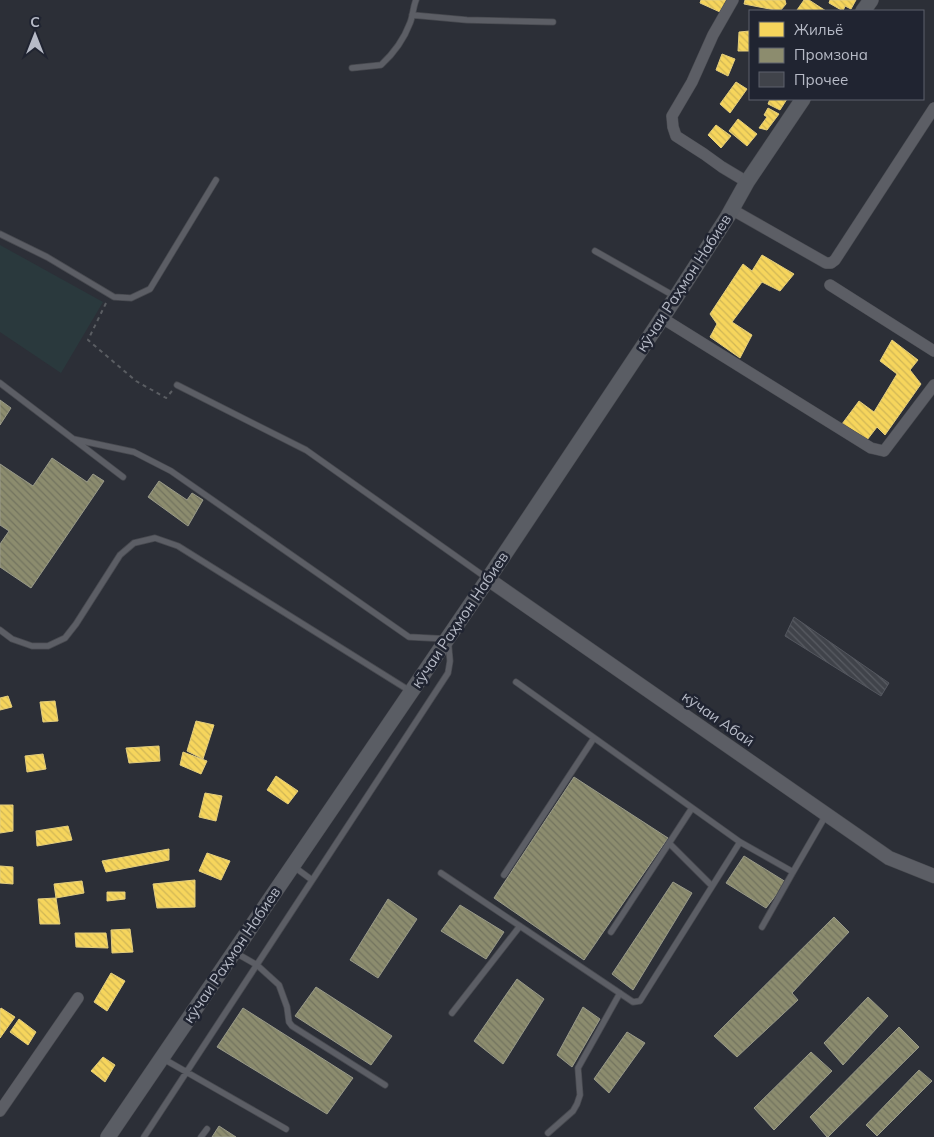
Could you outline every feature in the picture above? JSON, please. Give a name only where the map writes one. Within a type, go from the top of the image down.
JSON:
[{"type":"main road","name":"кӯчаи Раҳмон Набиев","points":[[108,1137],[448,639],[676,297],[728,216],[746,182],[803,100]]},
{"type":"street","points":[[733,0],[713,35],[692,82],[672,116],[676,136],[746,182]]},
{"type":"street","points":[[732,209],[826,263],[831,263],[835,260],[934,108]]},
{"type":"street","points":[[830,285],[934,351]]},
{"type":"street","points":[[662,318],[871,448],[878,450],[884,451],[934,385]]},
{"type":"street","name":"кӯчаи Абаӣ","points":[[488,579],[889,858],[934,876]]},
{"type":"street","points":[[0,1111],[78,998]]},
{"type":"lane","points":[[352,68],[381,65],[390,57],[403,38],[416,0]]},
{"type":"lane","points":[[412,15],[467,20],[553,22]]},
{"type":"lane","points":[[0,234],[47,257],[114,297],[131,298],[150,288],[216,180]]},
{"type":"lane","points":[[595,251],[676,297]]},
{"type":"lane","points":[[0,383],[123,477]]},
{"type":"lane","points":[[177,385],[306,450],[488,579]]},
{"type":"lane","points":[[73,439],[134,452],[171,471],[409,636],[448,639],[450,661],[448,672],[144,1137]]},
{"type":"lane","points":[[0,630],[12,639],[32,646],[48,646],[65,638],[120,555],[134,543],[155,538],[178,546],[412,692]]},
{"type":"lane","points":[[516,682],[740,842],[793,872]]},
{"type":"lane","points":[[504,875],[594,738]]},
{"type":"lane","points":[[611,932],[692,808]]},
{"type":"lane","points":[[762,927],[826,815]]},
{"type":"lane","points":[[441,873],[632,1002],[640,1001],[740,842]]},
{"type":"lane","points":[[669,843],[712,886]]},
{"type":"lane","points":[[293,866],[312,880]]},
{"type":"lane","points":[[452,1013],[520,926]]},
{"type":"lane","points":[[234,952],[257,965],[279,984],[287,1007],[289,1022],[292,1026],[385,1084]]},
{"type":"lane","points":[[548,1133],[573,1111],[577,1104],[580,1095],[578,1068],[620,993]]},
{"type":"lane","points":[[162,1058],[286,1129]]},
{"type":"lane","points":[[201,1137],[207,1128]]},
{"type":"path","points":[[110,294],[88,340],[136,381],[166,398],[177,385]]},
{"type":"shaded area","points":[[0,245],[103,302],[61,373],[0,332]]},
{"type":"building: Жильё","points":[[701,0],[727,0],[720,12],[700,3]]},
{"type":"building: Жильё","points":[[745,0],[785,0],[786,4],[781,10],[775,10],[744,4]]},
{"type":"building: Жильё","points":[[804,0],[809,0],[824,10],[797,10]]},
{"type":"building: Жильё","points":[[830,0],[856,0],[851,9],[845,6],[843,10],[829,3]]},
{"type":"building: Жильё","points":[[749,31],[749,51],[738,51],[739,32]]},
{"type":"building: Жильё","points":[[722,54],[735,59],[728,76],[716,70]]},
{"type":"building: Жильё","points":[[736,82],[747,89],[730,113],[720,104]]},
{"type":"building: Жильё","points":[[770,100],[786,100],[780,110],[768,104]]},
{"type":"building: Жильё","points":[[768,108],[779,114],[767,130],[759,128],[767,117],[764,115]]},
{"type":"building: Жильё","points":[[738,119],[757,134],[747,146],[729,131]]},
{"type":"building: Жильё","points":[[716,125],[731,136],[721,148],[708,135]]},
{"type":"building: Жильё","points":[[762,255],[794,274],[780,291],[762,282],[732,322],[752,335],[740,358],[710,337],[717,324],[710,314],[743,264],[752,271]]},
{"type":"building: Жильё","points":[[892,340],[918,360],[910,370],[921,384],[885,435],[877,427],[867,440],[842,424],[859,401],[874,412],[897,374],[880,361]]},
{"type":"building: Жильё","points":[[8,696],[12,707],[0,710],[0,698]]},
{"type":"building: Жильё","points":[[55,701],[58,721],[43,722],[40,702]]},
{"type":"building: Жильё","points":[[196,721],[214,725],[203,759],[187,751]]},
{"type":"building: Жильё","points":[[159,746],[160,761],[129,763],[126,748]]},
{"type":"building: Жильё","points":[[183,752],[207,761],[201,774],[180,765]]},
{"type":"building: Жильё","points":[[43,754],[46,769],[27,772],[25,756]]},
{"type":"building: Жильё","points":[[276,776],[298,791],[288,804],[267,790]]},
{"type":"building: Жильё","points":[[205,793],[222,796],[216,821],[199,817]]},
{"type":"building: Жильё","points":[[0,805],[13,805],[13,831],[0,833]]},
{"type":"building: Жильё","points":[[68,826],[72,840],[37,846],[36,831]]},
{"type":"building: Жильё","points":[[169,849],[169,860],[106,872],[102,861]]},
{"type":"building: Жильё","points":[[207,853],[230,861],[221,880],[199,871]]},
{"type":"building: Жильё","points":[[0,866],[13,867],[13,884],[0,883]]},
{"type":"building: Жильё","points":[[195,880],[195,907],[157,908],[153,884]]},
{"type":"building: Жильё","points":[[82,881],[84,893],[56,898],[54,884]]},
{"type":"building: Жильё","points":[[107,892],[125,892],[125,899],[107,901]]},
{"type":"building: Жильё","points":[[56,898],[60,924],[40,924],[38,899]]},
{"type":"building: Жильё","points":[[130,929],[133,952],[112,953],[111,930]]},
{"type":"building: Жильё","points":[[75,933],[106,933],[108,948],[76,947]]},
{"type":"building: Жильё","points":[[111,973],[125,981],[107,1011],[94,1002]]},
{"type":"building: Жильё","points":[[1,1008],[15,1017],[0,1038],[0,1010]]},
{"type":"building: Жильё","points":[[19,1019],[36,1032],[28,1045],[10,1032]]},
{"type":"building: Жильё","points":[[103,1057],[115,1065],[105,1082],[91,1071]]},
{"type":"building: Промзона","points":[[0,400],[11,408],[0,425]]},
{"type":"building: Промзона","points":[[52,458],[87,482],[93,474],[104,481],[31,588],[0,567],[0,544],[9,531],[0,525],[0,464],[33,486]]},
{"type":"building: Промзона","points":[[159,481],[187,500],[192,493],[203,500],[188,526],[148,497]]},
{"type":"building: Промзона","points":[[574,777],[668,838],[584,960],[494,898]]},
{"type":"building: Промзона","points":[[744,856],[786,882],[766,908],[726,883]]},
{"type":"building: Промзона","points":[[673,882],[692,893],[633,990],[612,974]]},
{"type":"building: Промзона","points":[[388,899],[417,919],[378,978],[350,960]]},
{"type":"building: Промзона","points":[[460,905],[504,932],[486,959],[441,931]]},
{"type":"building: Промзона","points":[[834,917],[849,932],[792,993],[798,1000],[737,1057],[714,1036]]},
{"type":"building: Промзона","points":[[517,979],[544,999],[503,1064],[474,1041]]},
{"type":"building: Промзона","points":[[316,987],[392,1036],[371,1065],[295,1016]]},
{"type":"building: Промзона","points":[[868,997],[888,1016],[843,1065],[824,1043]]},
{"type":"building: Промзона","points":[[583,1007],[600,1019],[572,1067],[557,1055]]},
{"type":"building: Промзона","points":[[243,1008],[353,1078],[327,1114],[217,1047]]},
{"type":"building: Промзона","points":[[899,1027],[919,1047],[827,1137],[810,1117]]},
{"type":"building: Промзона","points":[[627,1032],[645,1043],[609,1093],[594,1079]]},
{"type":"building: Промзона","points":[[811,1052],[832,1071],[774,1130],[754,1108]]},
{"type":"building: Промзона","points":[[919,1070],[932,1081],[877,1136],[866,1125]]},
{"type":"building: Промзона","points":[[219,1126],[236,1137],[212,1137]]},
{"type":"building: Прочее","points":[[794,617],[889,683],[881,696],[785,636]]}]
